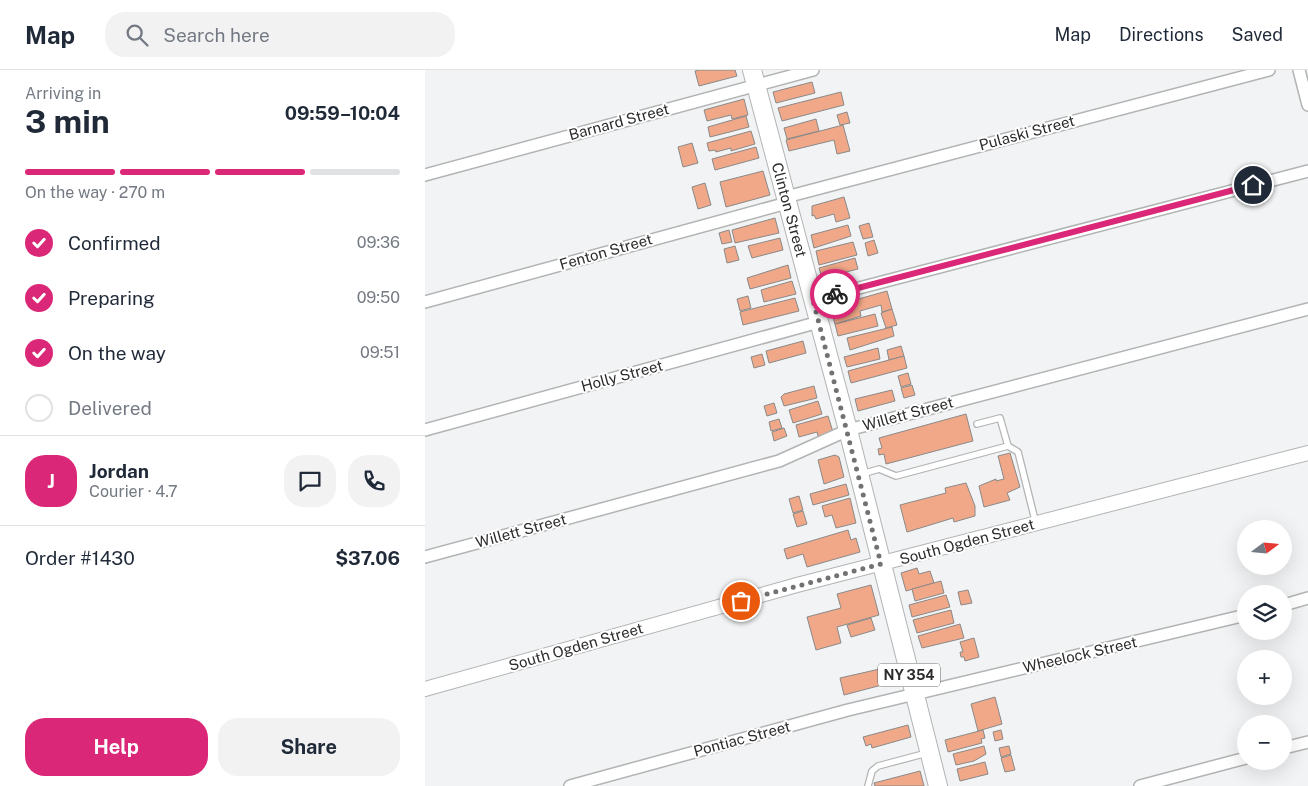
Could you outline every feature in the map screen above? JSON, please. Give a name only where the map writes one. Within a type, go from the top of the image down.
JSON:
[{"type":"main road","name":"Clinton Street","points":[[754,78],[848,430],[938,786]]},
{"type":"street","name":"Barnard Street","points":[[425,175],[754,78],[813,70]]},
{"type":"street","name":"Pulaski Street","points":[[786,200],[1269,70]]},
{"type":"street","points":[[1299,70],[1308,105]]},
{"type":"street","points":[[813,300],[1308,171]]},
{"type":"street","name":"Fenton Street","points":[[425,302],[786,200]]},
{"type":"street","name":"Willett Street","points":[[425,557],[779,461],[848,430],[1308,309]]},
{"type":"street","name":"Holly Street","points":[[425,430],[819,322]]},
{"type":"street","name":"South Ogden Street","points":[[425,689],[881,564],[1308,453]]},
{"type":"street","points":[[1292,603],[1308,598]]},
{"type":"street","name":"Wheelock Street","points":[[914,695],[1237,617]]},
{"type":"street","name":"Pontiac Street","points":[[570,786],[848,710],[914,695]]},
{"type":"street","points":[[1292,746],[1308,742]]},
{"type":"street","points":[[1140,786],[1237,760]]},
{"type":"lane","points":[[977,424],[1001,418],[1008,446],[1017,452],[1037,524]]},
{"type":"lane","points":[[859,474],[879,469],[895,476],[1008,446]]},
{"type":"lane","points":[[868,786],[872,771],[878,766],[929,752]]},
{"type":"building","points":[[735,70],[737,76],[699,86],[695,71]]},
{"type":"building","points":[[812,82],[815,93],[776,103],[773,92]]},
{"type":"building","points":[[841,92],[844,105],[782,121],[778,108]]},
{"type":"building","points":[[744,99],[748,115],[732,119],[731,115],[707,121],[704,110]]},
{"type":"building","points":[[847,112],[850,123],[840,125],[837,115]]},
{"type":"building","points":[[746,116],[749,127],[710,137],[708,127]]},
{"type":"building","points":[[816,119],[819,131],[787,139],[784,128]]},
{"type":"building","points":[[843,125],[850,151],[837,154],[834,140],[789,151],[786,140]]},
{"type":"building","points":[[751,131],[755,144],[731,151],[731,148],[716,152],[715,150],[709,151],[707,143]]},
{"type":"building","points":[[692,143],[698,163],[683,167],[678,147]]},
{"type":"building","points":[[756,147],[759,158],[715,170],[712,159]]},
{"type":"building","points":[[763,171],[770,195],[726,207],[720,182]]},
{"type":"building","points":[[705,183],[711,205],[698,209],[692,187]]},
{"type":"building","points":[[844,197],[850,218],[836,222],[834,214],[816,219],[814,215],[812,216],[812,206]]},
{"type":"building","points":[[775,218],[779,233],[735,243],[732,230]]},
{"type":"building","points":[[869,223],[873,237],[863,239],[859,226]]},
{"type":"building","points":[[848,225],[851,236],[814,248],[811,235]]},
{"type":"building","points":[[729,230],[732,242],[722,244],[719,233]]},
{"type":"building","points":[[780,238],[783,250],[752,258],[748,246]]},
{"type":"building","points":[[874,240],[878,253],[868,256],[865,243]]},
{"type":"building","points":[[853,242],[857,255],[819,265],[816,251]]},
{"type":"building","points":[[735,246],[739,260],[727,263],[724,249]]},
{"type":"building","points":[[855,258],[858,269],[846,272],[847,275],[823,281],[819,268]]},
{"type":"building","points":[[788,265],[791,278],[750,289],[747,278]]},
{"type":"building","points":[[792,281],[796,294],[764,302],[761,290]]},
{"type":"building","points":[[887,291],[892,309],[882,312],[881,305],[860,311],[861,316],[835,324],[830,307]]},
{"type":"building","points":[[748,296],[751,308],[740,311],[737,299]]},
{"type":"building","points":[[795,298],[799,311],[743,325],[740,312]]},
{"type":"building","points":[[892,309],[897,325],[886,328],[881,313]]},
{"type":"building","points":[[875,314],[878,326],[838,336],[835,324]]},
{"type":"building","points":[[892,327],[894,336],[850,350],[847,338]]},
{"type":"building","points":[[803,341],[806,353],[769,363],[766,351]]},
{"type":"building","points":[[901,346],[904,356],[889,360],[887,350]]},
{"type":"building","points":[[878,348],[880,359],[847,367],[844,357]]},
{"type":"building","points":[[762,354],[765,365],[754,368],[751,357]]},
{"type":"building","points":[[904,356],[907,368],[851,383],[848,371]]},
{"type":"building","points":[[908,373],[911,384],[901,387],[898,376]]},
{"type":"building","points":[[912,385],[915,395],[904,398],[901,388]]},
{"type":"building","points":[[814,386],[817,398],[784,406],[781,397],[784,394]]},
{"type":"building","points":[[892,390],[895,401],[858,411],[855,399]]},
{"type":"building","points":[[818,401],[822,414],[793,423],[789,410]]},
{"type":"building","points":[[774,403],[777,413],[767,416],[764,406]]},
{"type":"building","points":[[966,414],[973,441],[886,464],[884,454],[879,455],[878,449],[882,448],[879,438]]},
{"type":"building","points":[[828,416],[833,432],[818,436],[817,432],[799,437],[796,425]]},
{"type":"building","points":[[779,419],[782,428],[771,431],[769,422]]},
{"type":"building","points":[[784,428],[787,436],[774,441],[772,432]]},
{"type":"building","points":[[1010,453],[1020,487],[1007,493],[1010,500],[984,507],[979,486],[996,479],[996,481],[1004,479],[998,456]]},
{"type":"building","points":[[835,455],[839,457],[844,477],[824,484],[818,460]]},
{"type":"building","points":[[966,483],[975,506],[975,516],[954,522],[953,518],[907,532],[900,505],[946,493],[945,488]]},
{"type":"building","points":[[846,484],[849,495],[813,505],[810,494]]},
{"type":"building","points":[[799,496],[803,510],[793,513],[789,499]]},
{"type":"building","points":[[850,498],[856,523],[836,528],[832,515],[825,517],[822,506]]},
{"type":"building","points":[[803,511],[807,524],[797,527],[793,514]]},
{"type":"building","points":[[848,530],[851,540],[856,538],[860,552],[807,567],[803,554],[787,559],[784,549]]},
{"type":"building","points":[[917,568],[919,574],[930,571],[934,583],[906,591],[901,573]]},
{"type":"building","points":[[941,581],[944,593],[915,601],[912,589]]},
{"type":"building","points":[[871,585],[879,615],[837,627],[841,643],[816,650],[807,617],[841,608],[837,594]]},
{"type":"building","points":[[968,590],[972,603],[961,605],[958,592]]},
{"type":"building","points":[[946,595],[950,607],[912,617],[909,605]]},
{"type":"building","points":[[951,610],[954,623],[917,633],[913,620]]},
{"type":"building","points":[[871,618],[875,630],[851,637],[847,625]]},
{"type":"building","points":[[960,624],[964,638],[922,648],[918,636]]},
{"type":"building","points":[[974,638],[979,657],[965,661],[964,657],[961,657],[960,652],[963,652],[960,642]]},
{"type":"building","points":[[893,666],[897,681],[844,695],[840,678]]},
{"type":"building","points":[[995,697],[1002,724],[978,731],[971,704]]},
{"type":"building","points":[[908,725],[911,737],[872,748],[871,744],[866,746],[863,737]]},
{"type":"building","points":[[983,730],[985,738],[981,739],[982,743],[948,752],[945,740]]},
{"type":"building","points":[[1001,730],[1003,739],[995,741],[993,732]]},
{"type":"building","points":[[984,746],[986,754],[974,761],[956,765],[953,754]]},
{"type":"building","points":[[1009,746],[1011,754],[1001,757],[999,748]]},
{"type":"building","points":[[1011,755],[1015,770],[1005,772],[1001,758]]},
{"type":"building","points":[[985,762],[988,774],[960,781],[957,769]]},
{"type":"building","points":[[920,771],[924,786],[875,786],[874,783]]},
{"type":"way so far","points":[[741,601],[881,564],[813,300],[835,294]]},
{"type":"route","points":[[835,294],[1253,185]]}]
